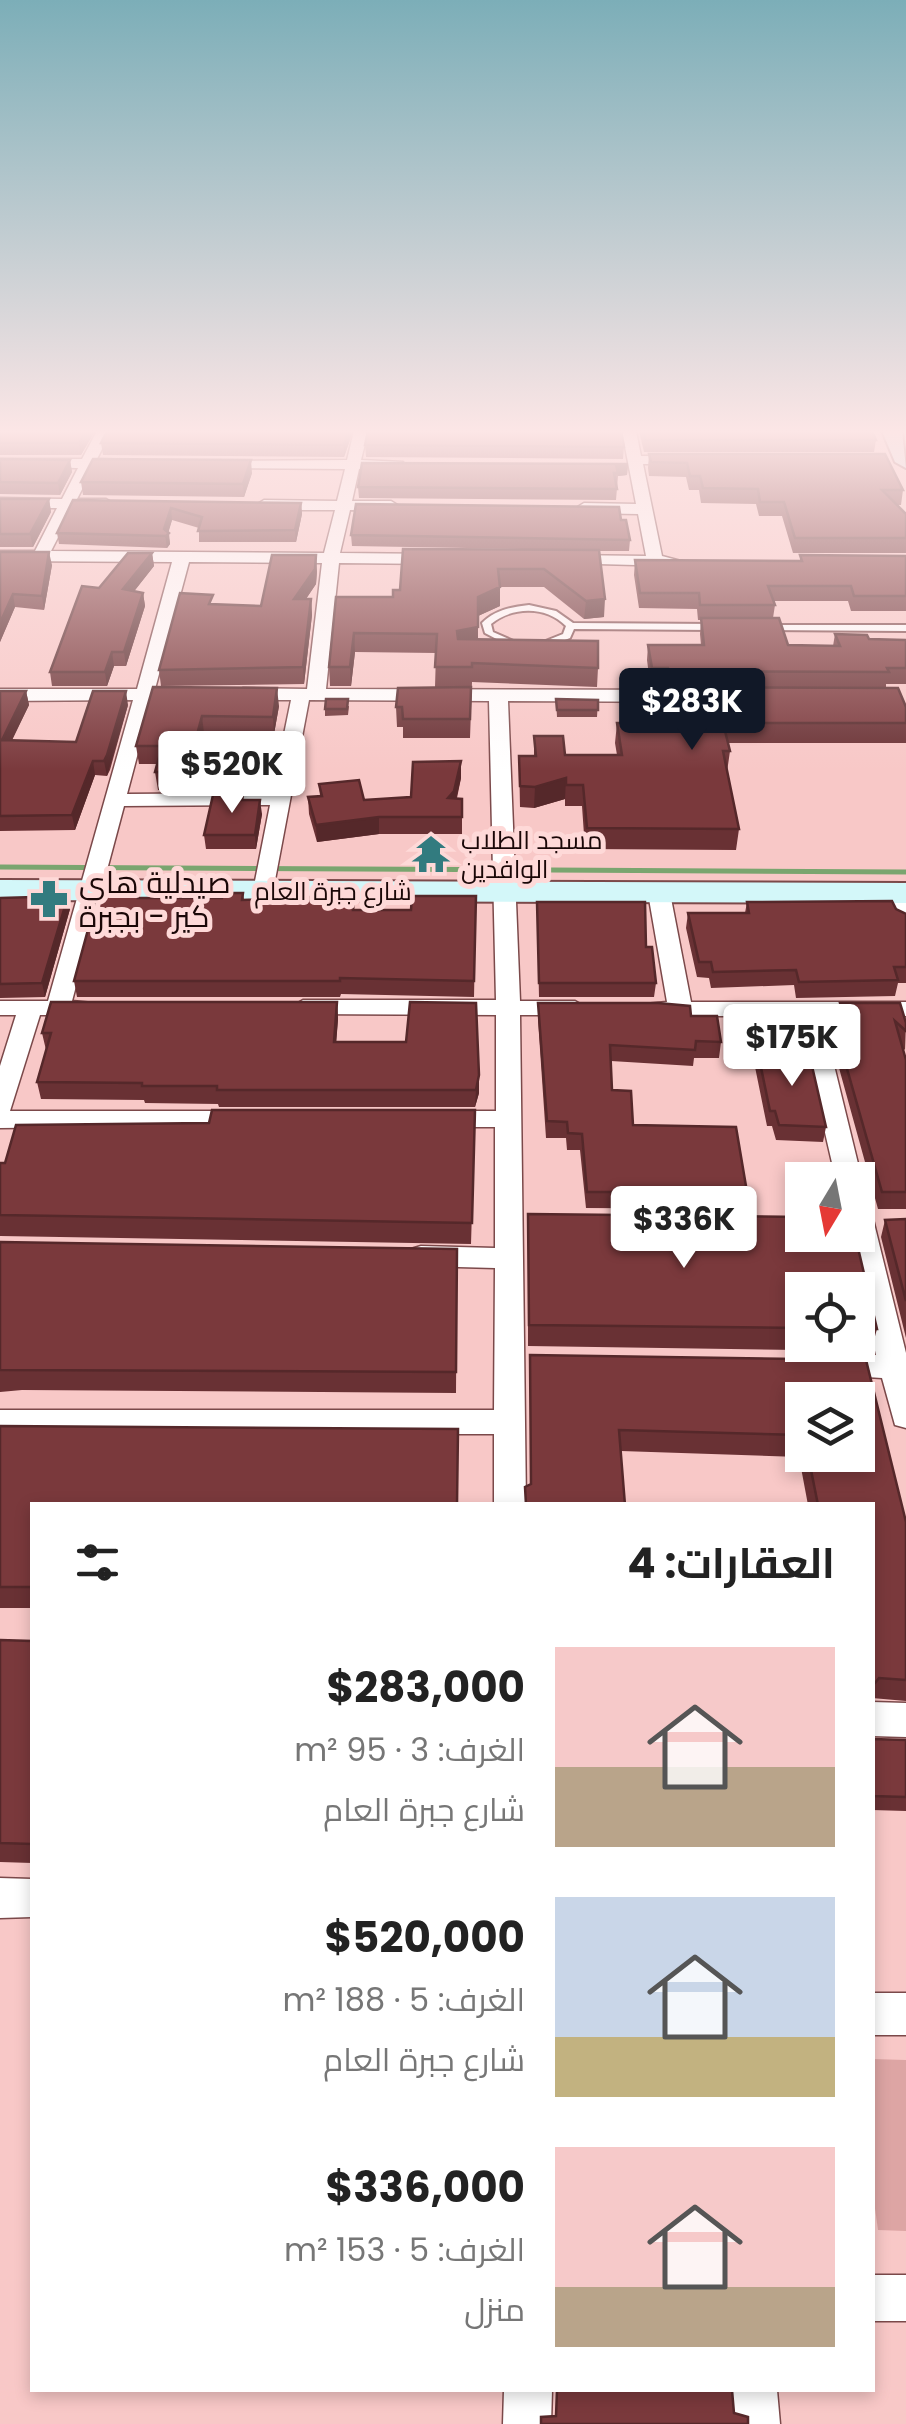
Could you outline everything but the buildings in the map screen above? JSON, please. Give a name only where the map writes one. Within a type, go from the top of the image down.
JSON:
[{"type":"main road","name":"شارع جبرة العام","points":[[0,890],[659,893],[902,902]]},
{"type":"street","points":[[41,556],[47,544]]},
{"type":"street","points":[[264,891],[281,799],[309,694],[335,544]]},
{"type":"street","points":[[651,544],[655,561]]},
{"type":"street","points":[[0,556],[464,559]]},
{"type":"street","points":[[58,1008],[182,557]]},
{"type":"street","points":[[541,560],[694,561]]},
{"type":"street","points":[[498,694],[508,1119],[519,1222],[509,1258],[510,1502]]},
{"type":"street","points":[[0,695],[731,696]]},
{"type":"street","points":[[117,800],[281,799]]},
{"type":"street","points":[[659,893],[680,1009]]},
{"type":"street","points":[[0,1008],[117,1008]]},
{"type":"street","points":[[0,1108],[30,1008]]},
{"type":"street","points":[[273,1008],[906,1009]]},
{"type":"street","points":[[808,1009],[845,1162]]},
{"type":"street","points":[[0,1120],[274,1119]]},
{"type":"street","points":[[410,1119],[508,1119]]},
{"type":"street","points":[[875,1222],[890,1223]]},
{"type":"street","points":[[867,1252],[901,1366],[906,1416]]},
{"type":"street","points":[[391,1256],[509,1258]]},
{"type":"street","points":[[508,1362],[547,1362]]},
{"type":"street","points":[[799,1365],[901,1366]]},
{"type":"street","points":[[0,1422],[509,1422]]},
{"type":"street","points":[[875,1719],[906,1720]]},
{"type":"street","points":[[0,1898],[30,1898]]},
{"type":"street","points":[[875,2014],[906,2014]]},
{"type":"street","points":[[875,2298],[906,2298]]},
{"type":"street","points":[[527,2424],[528,2392]]},
{"type":"street","points":[[753,2392],[756,2424]]},
{"type":"lane","points":[[527,646],[495,638],[488,634],[486,623],[498,614],[530,608],[552,612],[571,626],[734,628]]},
{"type":"lane","points":[[539,646],[567,636],[571,626]]},
{"type":"lane","points":[[752,628],[906,628]]},
{"type":"shaded area","points":[[875,2059],[906,2060],[906,2231],[878,2230]]},
{"type":"waterway","points":[[0,867],[906,872]]},
{"type":"place","name":"مسجد الطلاب الوافدين","points":[[431,854]]},
{"type":"place","name":"صيدلية هاي كير - بجبرة","points":[[49,899]]}]
